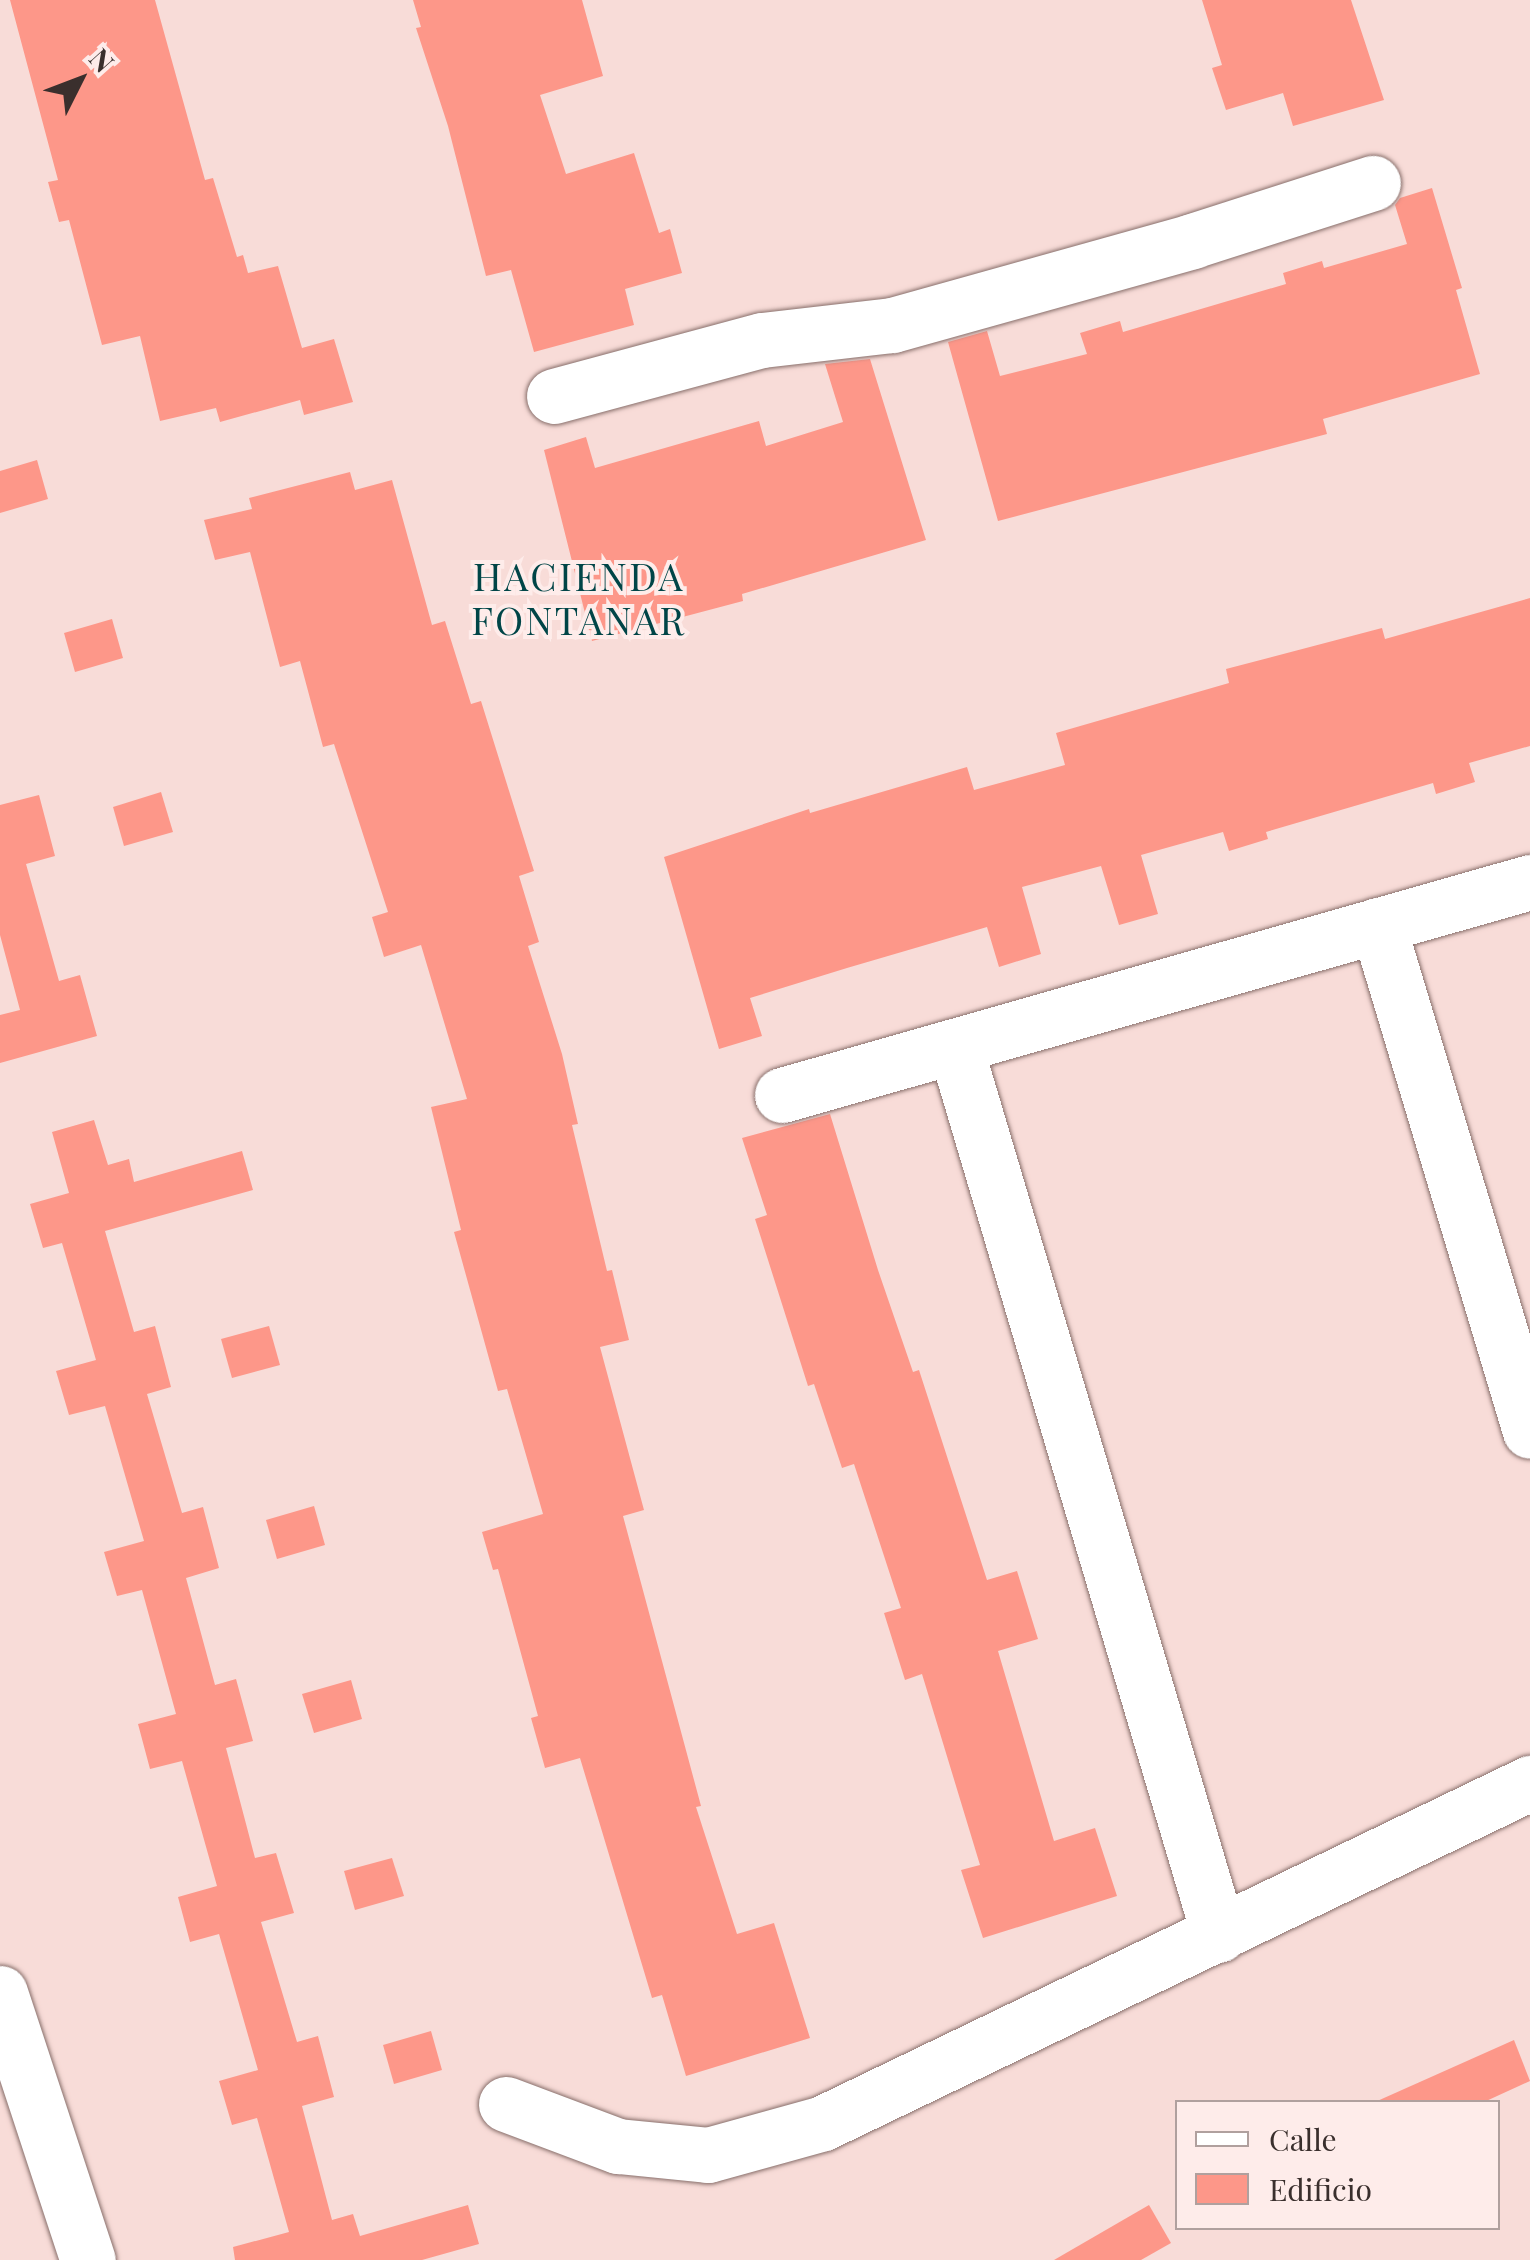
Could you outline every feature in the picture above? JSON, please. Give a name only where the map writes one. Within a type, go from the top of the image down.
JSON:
[{"type":"street","points":[[554,396],[762,340],[892,325],[1192,241],[1373,183]]},
{"type":"street","points":[[782,1095],[1530,882]]},
{"type":"street","points":[[1378,925],[1530,1431]]},
{"type":"street","points":[[955,1046],[1219,1935]]},
{"type":"street","points":[[506,2104],[618,2146],[708,2155],[822,2123],[1530,1783]]},
{"type":"street","points":[[0,1994],[88,2260]]},
{"type":"building","points":[[10,0],[155,0],[205,180],[213,178],[237,257],[243,255],[248,273],[278,266],[302,348],[334,339],[353,402],[304,415],[300,400],[220,422],[216,408],[160,421],[140,336],[102,345],[69,220],[59,222],[48,182],[58,180]]},
{"type":"building","points":[[413,0],[582,0],[603,76],[540,95],[566,174],[634,153],[659,233],[670,229],[682,273],[625,289],[634,325],[534,352],[511,270],[486,276],[448,126],[416,28],[421,27]]},
{"type":"building","points":[[1202,0],[1351,0],[1384,100],[1293,126],[1283,93],[1226,110],[1212,68],[1222,65]]},
{"type":"building","points":[[1432,188],[1462,288],[1456,290],[1480,374],[1323,419],[1327,434],[998,521],[948,342],[987,331],[1000,376],[1087,354],[1080,333],[1120,321],[1123,332],[1286,284],[1283,273],[1322,261],[1324,268],[1407,244],[1395,205],[1400,198]]},
{"type":"building","points":[[870,359],[926,540],[742,594],[743,601],[592,641],[544,450],[586,437],[595,468],[759,421],[766,446],[843,422],[825,364]]},
{"type":"building","points":[[37,460],[48,499],[0,513],[0,471]]},
{"type":"building","points":[[350,472],[355,490],[392,480],[432,625],[445,621],[471,704],[481,701],[534,871],[519,876],[539,942],[528,946],[562,1054],[578,1124],[572,1125],[607,1271],[612,1270],[629,1340],[600,1347],[644,1510],[623,1516],[701,1806],[696,1807],[737,1934],[774,1923],[810,2038],[686,2076],[662,1995],[652,1998],[580,1758],[545,1768],[531,1718],[538,1716],[498,1569],[493,1570],[482,1532],[543,1514],[507,1389],[498,1391],[454,1232],[461,1230],[431,1107],[467,1099],[421,945],[384,957],[372,917],[388,912],[334,744],[323,747],[300,661],[280,667],[250,552],[215,560],[204,520],[252,509],[249,498]]},
{"type":"building","points":[[1530,598],[1530,746],[1469,763],[1475,782],[1436,794],[1433,783],[1266,832],[1268,839],[1229,851],[1223,832],[1141,855],[1158,914],[1119,925],[1101,866],[1022,887],[1041,954],[999,967],[987,927],[847,968],[750,998],[762,1036],[719,1049],[664,857],[809,809],[810,813],[967,767],[974,790],[1065,765],[1056,733],[1229,683],[1226,669],[1382,628],[1385,639]]},
{"type":"building","points":[[112,619],[123,658],[75,672],[64,633]]},
{"type":"building","points":[[161,792],[173,832],[124,846],[113,807]]},
{"type":"building","points":[[39,795],[55,856],[26,864],[59,981],[80,975],[97,1036],[0,1063],[0,1015],[20,1010],[0,935],[0,805]]},
{"type":"building","points":[[830,1114],[878,1270],[913,1372],[919,1370],[987,1580],[1017,1571],[1038,1639],[998,1651],[1054,1841],[1095,1828],[1117,1896],[983,1938],[961,1870],[980,1865],[922,1674],[905,1680],[884,1613],[901,1608],[854,1464],[842,1468],[814,1384],[808,1386],[755,1219],[767,1215],[742,1138]]},
{"type":"building","points":[[94,1120],[108,1165],[129,1159],[134,1182],[242,1151],[253,1190],[105,1231],[134,1332],[155,1326],[171,1387],[147,1394],[182,1513],[203,1507],[219,1568],[186,1578],[215,1685],[236,1679],[253,1741],[226,1748],[255,1858],[276,1853],[294,1913],[261,1922],[297,2042],[318,2036],[334,2097],[302,2106],[332,2220],[353,2214],[360,2236],[468,2205],[479,2244],[422,2260],[235,2260],[233,2247],[289,2232],[257,2118],[232,2125],[219,2081],[258,2070],[219,1934],[190,1942],[178,1897],[217,1886],[182,1761],[150,1769],[138,1724],[176,1714],[142,1590],[117,1596],[104,1552],[144,1541],[105,1406],[69,1415],[56,1371],[96,1360],[62,1243],[43,1248],[30,1204],[69,1193],[52,1132]]},
{"type":"building","points":[[269,1326],[280,1365],[232,1378],[221,1339]]},
{"type":"building","points":[[314,1506],[325,1545],[277,1559],[266,1520]]},
{"type":"building","points":[[351,1680],[362,1719],[314,1733],[302,1694]]},
{"type":"building","points":[[392,1858],[404,1896],[355,1910],[344,1871]]},
{"type":"building","points":[[431,2031],[442,2070],[394,2084],[383,2045]]},
{"type":"building","points":[[1514,2040],[1530,2081],[1488,2100],[1379,2100]]},
{"type":"building","points":[[1149,2205],[1171,2243],[1141,2260],[1054,2260]]},
{"type":"district","name":"HACIENDA FONTANAR","points":[[579,598]]}]
